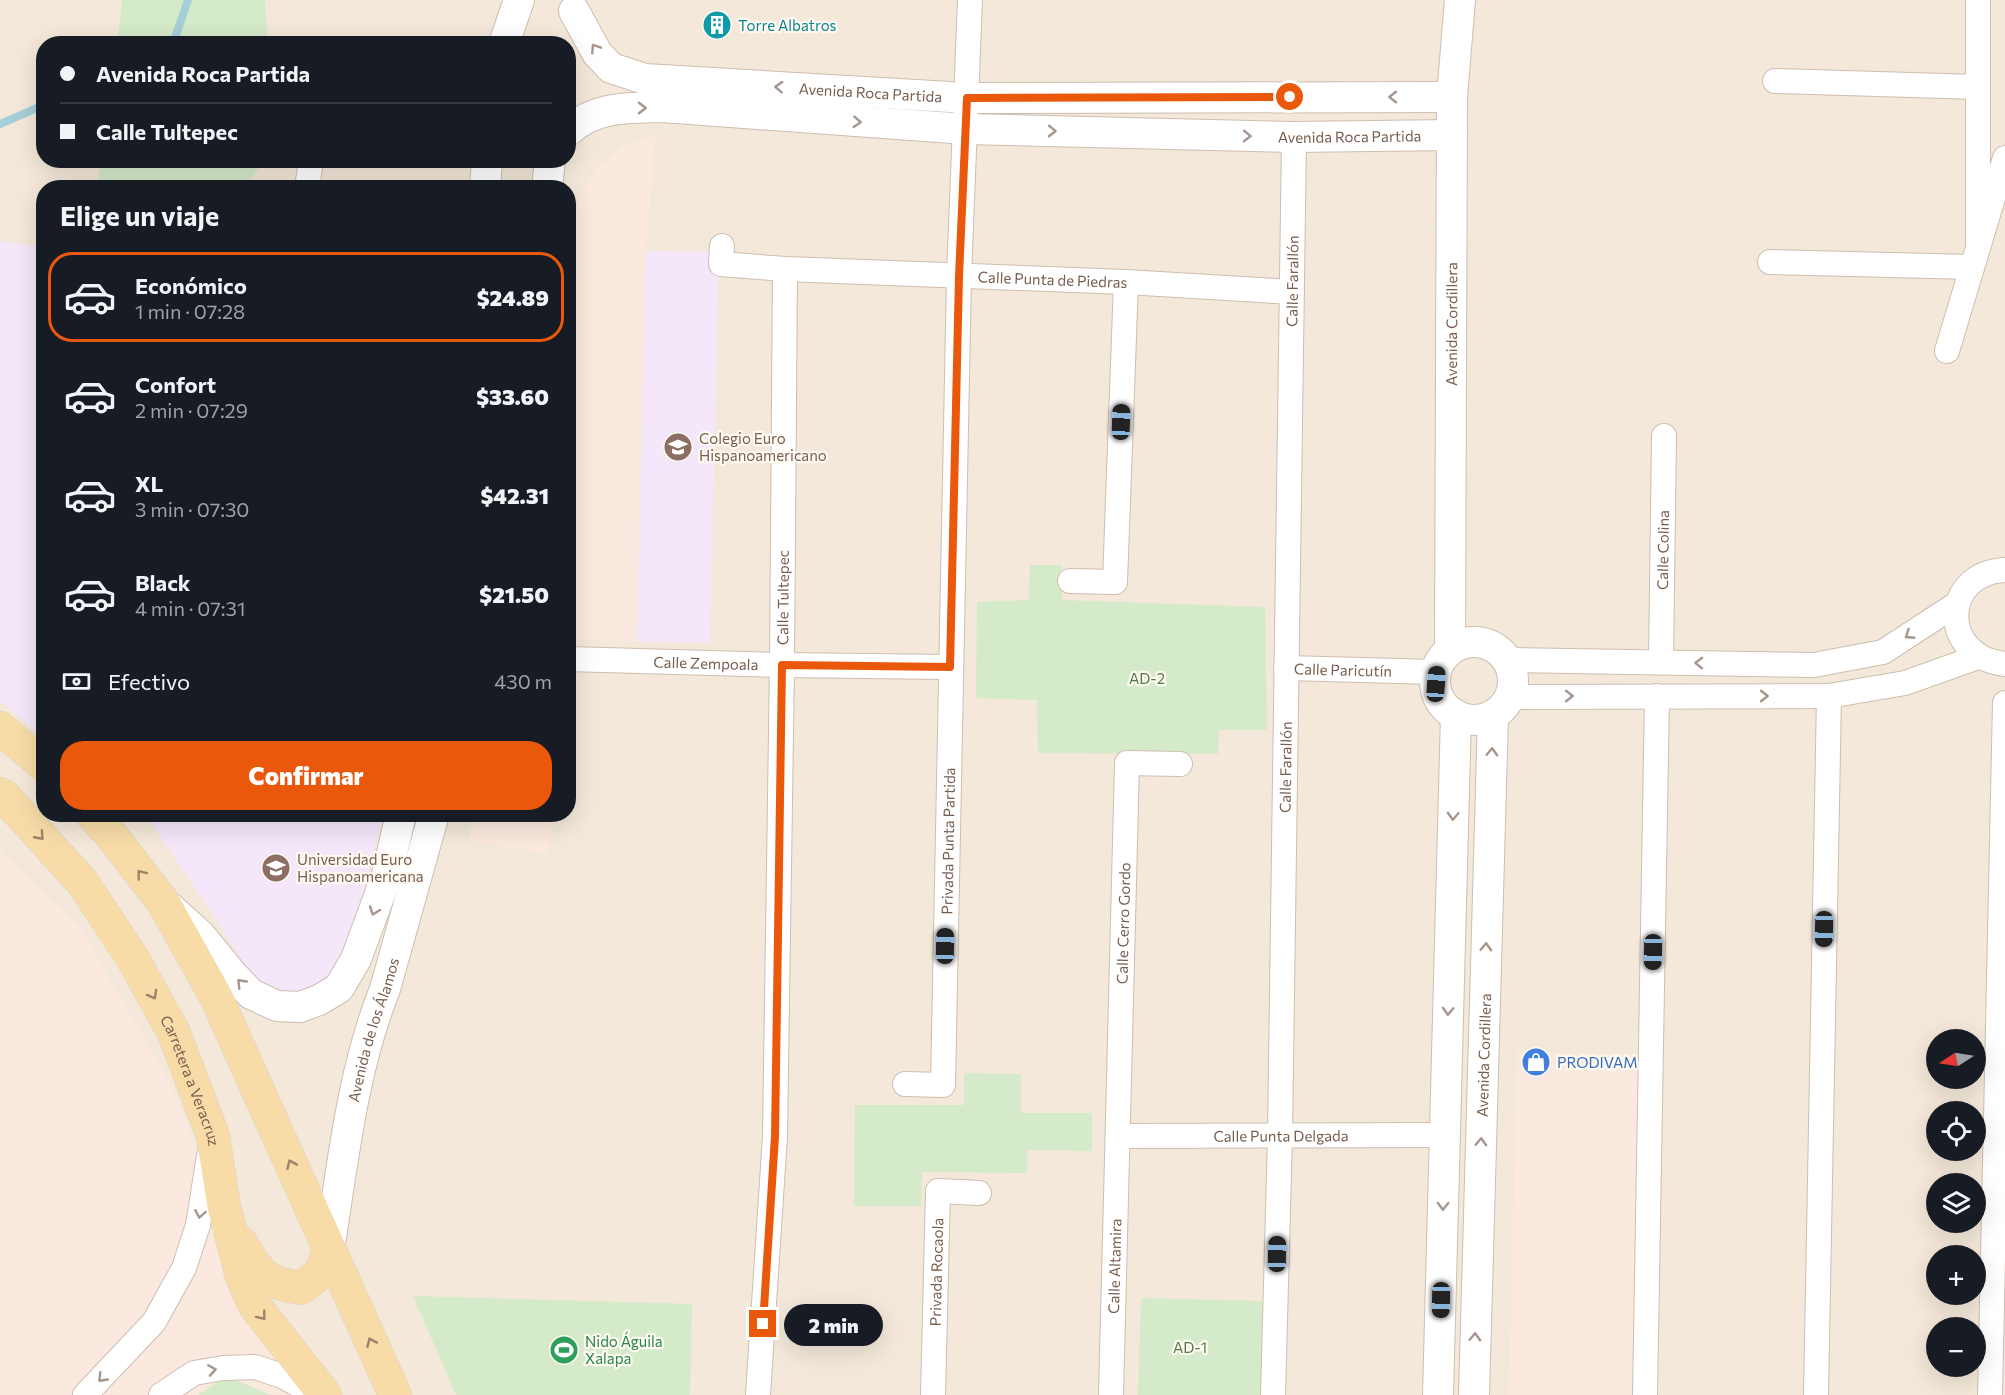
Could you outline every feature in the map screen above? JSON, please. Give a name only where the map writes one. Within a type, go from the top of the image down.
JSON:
[{"type":"main road","points":[[0,728],[36,758]]},
{"type":"main road","points":[[2,795],[27,771],[36,774]]},
{"type":"main road","name":"Carretera a Veracruz","points":[[2,795],[83,883],[133,959],[174,1033],[213,1136],[227,1221],[242,1277],[255,1306],[325,1395]]},
{"type":"main road","points":[[99,822],[163,902],[216,997],[395,1395]]},
{"type":"main road","points":[[227,1221],[259,1272],[278,1285],[301,1288],[321,1273],[329,1250]]},
{"type":"street","points":[[511,36],[519,0]]},
{"type":"street","points":[[950,667],[959,276],[969,0]]},
{"type":"street","name":"Avenida Cordillera","points":[[1443,661],[1452,97],[1460,0]]},
{"type":"street","points":[[1975,256],[1978,0]]},
{"type":"street","points":[[570,36],[578,6]]},
{"type":"street","name":"Avenida Roca Partida","points":[[578,6],[597,53],[611,68],[645,79],[967,98],[1452,97]]},
{"type":"street","points":[[1775,81],[1978,87]]},
{"type":"street","name":"Avenida Roca Partida","points":[[576,123],[617,108],[651,107],[966,129],[1294,137],[1452,135]]},
{"type":"street","name":"Calle Farallón","points":[[1273,1395],[1280,1136],[1294,137]]},
{"type":"street","points":[[1947,351],[2005,158]]},
{"type":"street","name":"Calle Punta de Piedras","points":[[722,246],[721,264],[785,269],[1126,282],[1292,292]]},
{"type":"street","points":[[1770,262],[1975,256]]},
{"type":"street","name":"Calle Tultepec","points":[[758,1395],[775,1136],[785,269]]},
{"type":"street","points":[[1070,581],[1115,582],[1126,282]]},
{"type":"street","name":"Calle Colina","points":[[1661,662],[1664,436]]},
{"type":"street","points":[[2005,570],[1992,571],[1977,577],[1965,589],[1958,603],[1956,620],[1959,634],[1967,647],[1978,657],[1991,663],[2005,664]]},
{"type":"street","points":[[1507,660],[1814,664],[1883,652],[1958,603]]},
{"type":"street","points":[[1480,643],[1498,650],[1507,660],[1512,671],[1513,684],[1501,706],[1481,720],[1468,720],[1456,716],[1446,708],[1439,697],[1436,684],[1443,661],[1461,644],[1480,643]]},
{"type":"street","points":[[1501,706],[1657,696],[1828,696],[1905,684],[1978,657]]},
{"type":"street","name":"Calle Zempoala","points":[[576,659],[950,667]]},
{"type":"street","name":"Calle Paricutín","points":[[1286,668],[1443,661]]},
{"type":"street","points":[[1736,696],[1738,663]]},
{"type":"street","name":"Privada Punta Partida","points":[[905,1084],[943,1085],[950,667]]},
{"type":"street","points":[[1645,1395],[1657,696]]},
{"type":"street","points":[[1816,1395],[1828,696]]},
{"type":"street","points":[[1990,1395],[1999,1254],[2005,703]]},
{"type":"street","name":"Avenida Cordillera","points":[[1474,1395],[1501,706]]},
{"type":"street","points":[[1438,1395],[1456,716]]},
{"type":"street","name":"Calle Cerro Gordo","points":[[1119,1136],[1127,763],[1180,764]]},
{"type":"street","points":[[163,902],[200,935],[251,994],[277,1006],[300,1008],[339,988],[356,959],[387,875],[399,822]]},
{"type":"street","name":"Avenida de los Álamos","points":[[329,1250],[355,1094],[374,1017],[385,989],[432,822]]},
{"type":"street","name":"Calle Punta Delgada","points":[[1119,1136],[1445,1135]]},
{"type":"street","points":[[85,1395],[154,1322],[184,1268],[198,1226],[213,1136]]},
{"type":"street","name":"Calle Altamira","points":[[1111,1395],[1119,1136]]},
{"type":"street","name":"Privada Rocaola","points":[[933,1395],[939,1191],[979,1193]]},
{"type":"street","points":[[161,1395],[194,1373],[223,1368],[255,1367],[282,1376],[317,1395]]},
{"type":"shaded area","points":[[0,0],[122,0],[118,36],[36,36],[36,168],[100,168],[98,180],[36,180],[36,822],[576,822],[576,180],[251,180],[258,168],[576,168],[576,36],[268,36],[265,0],[2005,0],[2005,1395],[0,1395]]},
{"type":"shaded area","points":[[655,137],[646,251],[637,642],[576,639],[576,214],[579,197],[597,168],[625,144]]},
{"type":"shaded area","points":[[0,241],[36,246],[36,730],[0,701]]},
{"type":"shaded area","name":"Colegio Euro Hispanoamericano","points":[[646,251],[719,252],[710,643],[637,642]]},
{"type":"shaded area","name":"Universidad Euro Hispanoamericana","points":[[150,822],[381,822],[352,937],[329,985],[306,992],[281,995],[258,987],[214,916]]},
{"type":"shaded area","points":[[472,822],[553,822],[548,854],[469,841]]},
{"type":"shaded area","points":[[0,850],[81,929],[173,1088],[292,1395],[0,1395]]},
{"type":"shaded area","points":[[1517,1051],[1639,1054],[1632,1395],[1509,1395]]},
{"type":"green space","points":[[122,0],[265,0],[268,36],[118,36]]},
{"type":"green space","points":[[100,168],[258,168],[251,180],[98,180]]},
{"type":"green space","name":"AD-2","points":[[1030,565],[1061,565],[1062,600],[1265,607],[1267,730],[1219,730],[1218,754],[1038,753],[1037,700],[976,698],[977,602],[1029,600]]},
{"type":"green space","points":[[964,1073],[1021,1074],[1021,1113],[1092,1113],[1092,1151],[1027,1150],[1027,1173],[922,1172],[921,1206],[854,1206],[855,1105],[964,1105]]},
{"type":"green space","name":"Nido Águila Xalapa","points":[[413,1296],[692,1304],[690,1395],[456,1395]]},
{"type":"green space","name":"AD-1","points":[[1141,1298],[1264,1301],[1261,1395],[1138,1395]]},
{"type":"green space","points":[[226,1376],[271,1395],[198,1395]]},
{"type":"waterway","points":[[176,36],[188,0]]},
{"type":"waterway","points":[[0,124],[36,108]]},
{"type":"place","name":"Torre Albatros","points":[[717,25]]},
{"type":"place","name":"Colegio Euro Hispanoamericano","points":[[678,447]]},
{"type":"place","name":"Universidad Euro Hispanoamericana","points":[[276,868]]},
{"type":"place","name":"PRODIVAM","points":[[1536,1062]]},
{"type":"place","name":"Nido Águila Xalapa","points":[[564,1350]]},
{"type":"route","points":[[763,1324],[775,1136],[782,665],[950,667],[959,276],[967,98],[1290,97]]}]
